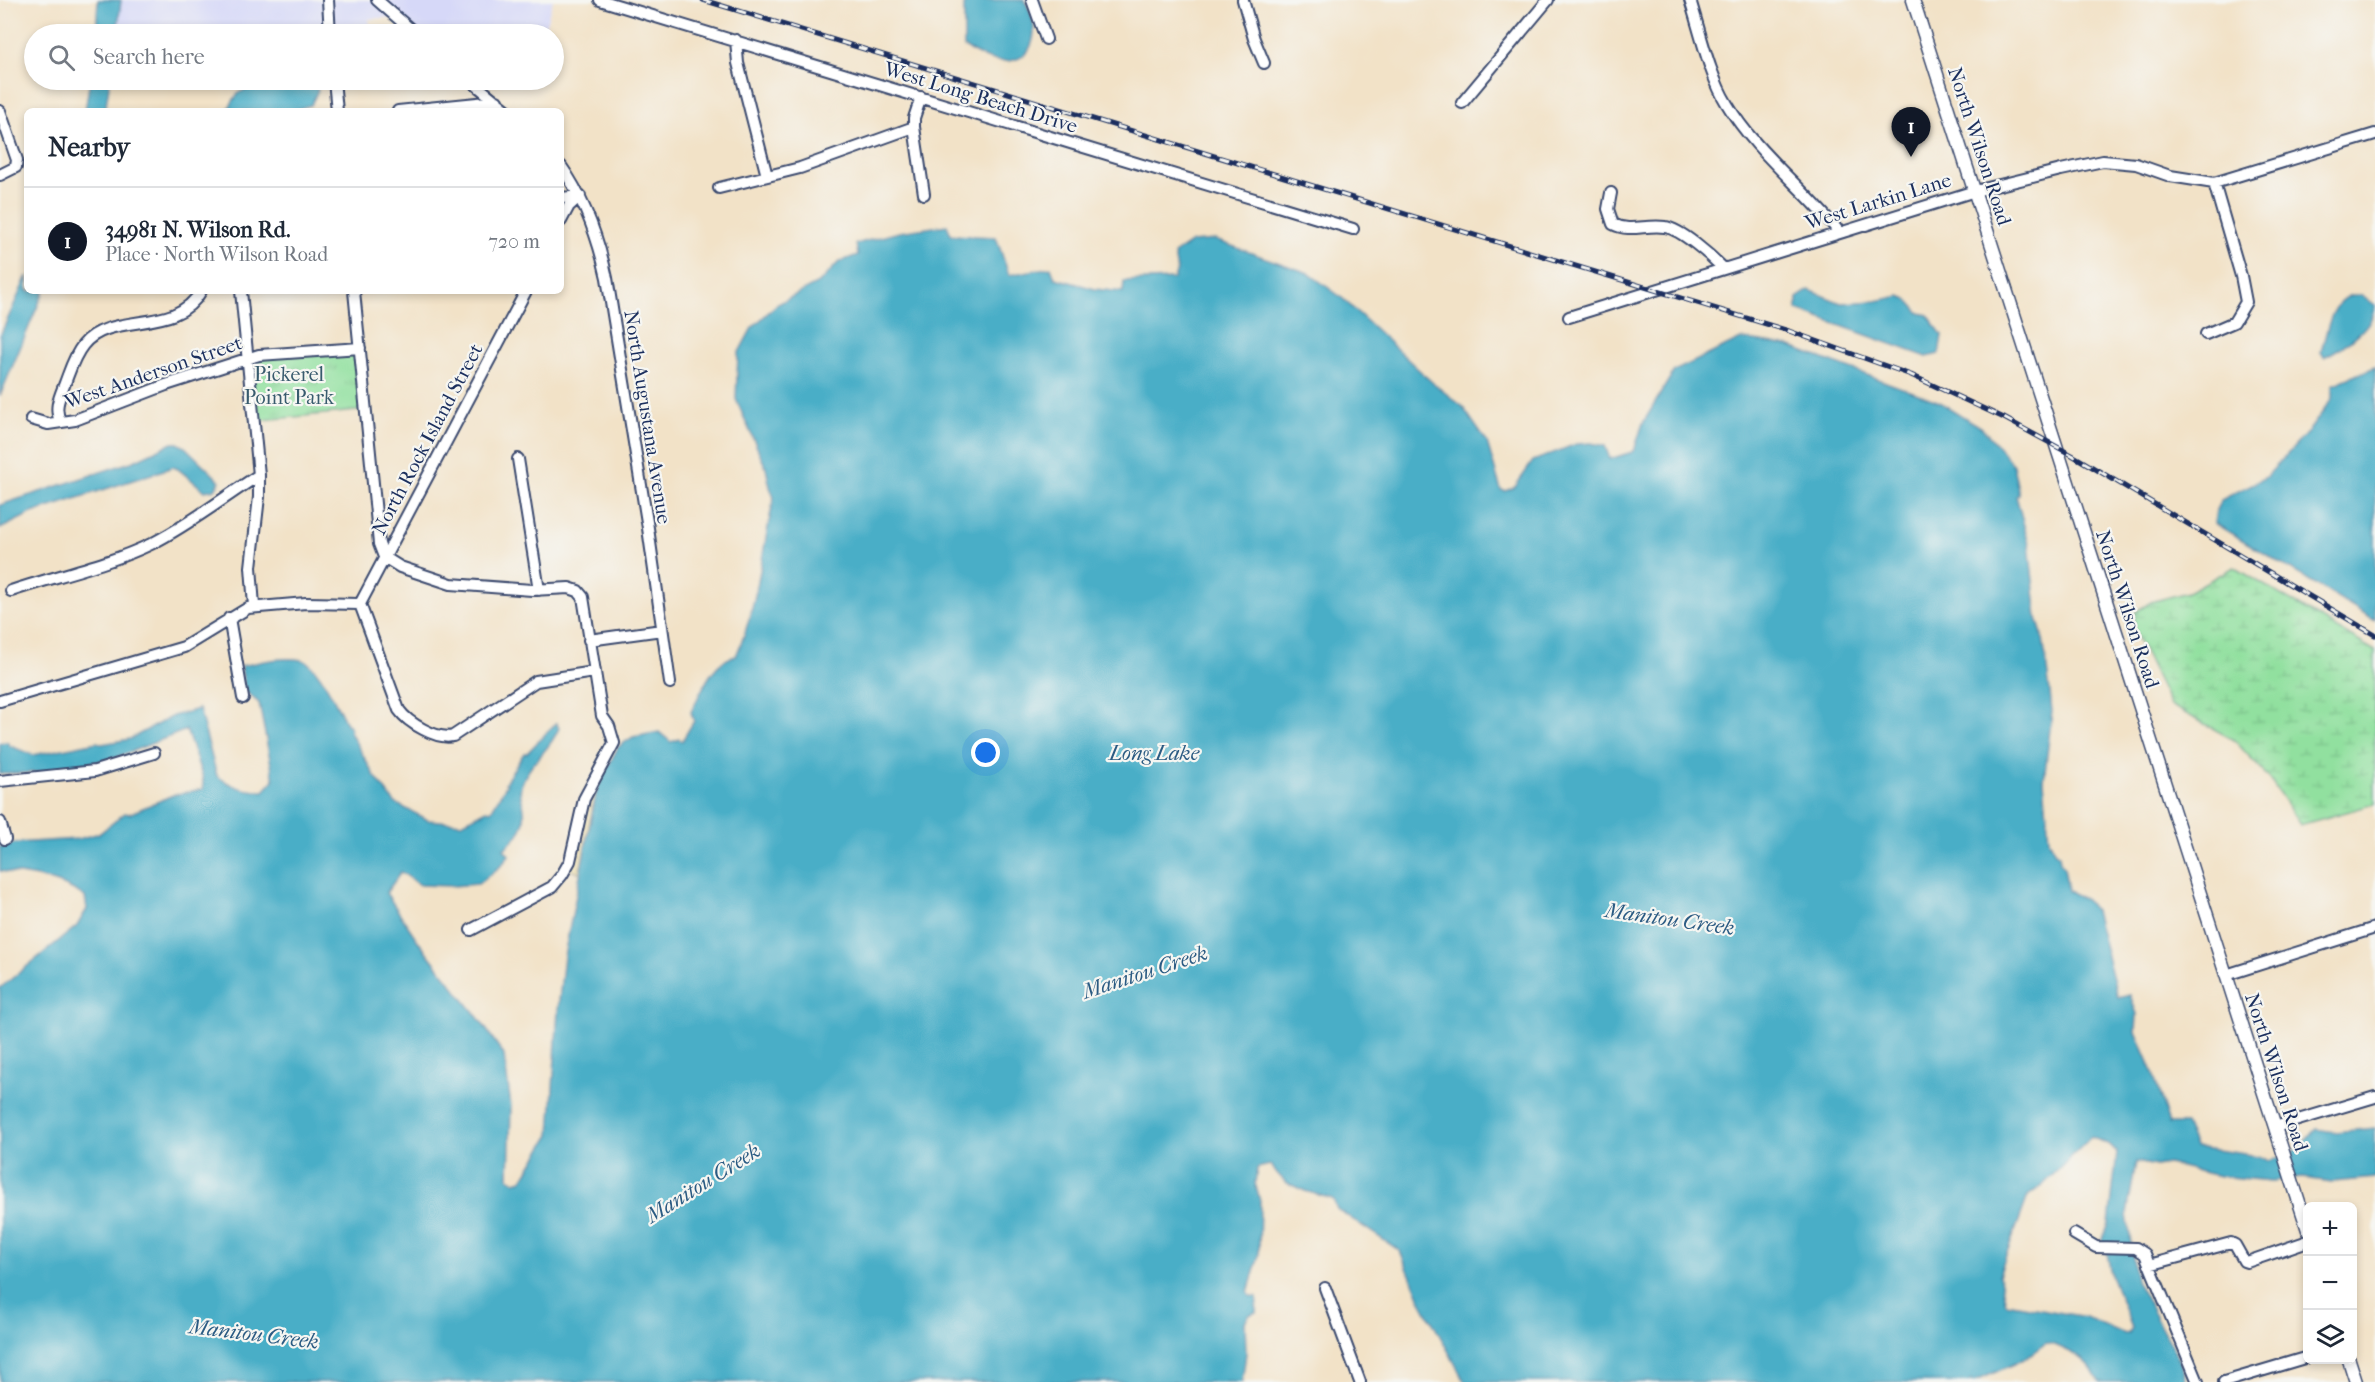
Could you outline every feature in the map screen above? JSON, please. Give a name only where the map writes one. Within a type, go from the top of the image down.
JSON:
[{"type":"street","points":[[328,0],[329,24]]},
{"type":"street","points":[[377,0],[405,24]]},
{"type":"street","name":"West Long Beach Drive","points":[[600,0],[1353,229]]},
{"type":"street","points":[[1032,0],[1046,39]]},
{"type":"street","points":[[1243,0],[1254,39],[1264,63]]},
{"type":"street","points":[[1462,103],[1548,0]]},
{"type":"street","points":[[1690,0],[1726,103],[1747,132],[1821,208],[1839,232]]},
{"type":"street","name":"North Wilson Road","points":[[1913,0],[2303,1216]]},
{"type":"street","points":[[736,40],[738,63],[767,176]]},
{"type":"street","points":[[335,90],[337,108]]},
{"type":"street","points":[[483,90],[505,108]]},
{"type":"street","points":[[921,97],[914,118],[914,127],[924,194]]},
{"type":"street","points":[[428,108],[497,101]]},
{"type":"street","points":[[0,111],[17,160],[16,167],[0,174]]},
{"type":"street","points":[[718,188],[800,168],[914,127]]},
{"type":"street","name":"West Larkin Lane","points":[[1569,317],[1975,191],[2103,161],[2136,164],[2170,177],[2214,183],[2375,134]]},
{"type":"street","name":"North Augustana Avenue","points":[[564,171],[580,196],[600,243],[670,683]]},
{"type":"street","points":[[2206,334],[2234,322],[2246,302],[2241,276],[2214,183]]},
{"type":"street","points":[[1611,193],[1608,209],[1612,224],[1626,229],[1656,226],[1673,229],[1723,268]]},
{"type":"street","points":[[564,198],[580,196]]},
{"type":"street","points":[[564,215],[569,206],[580,196]]},
{"type":"street","points":[[61,422],[57,410],[59,398],[83,345],[96,334],[173,315],[191,305],[199,294]]},
{"type":"street","points":[[241,294],[259,475],[251,567],[254,606]]},
{"type":"street","points":[[354,294],[379,544],[384,557],[400,567],[451,585],[539,590],[561,587],[578,591],[583,597],[602,716],[609,726],[614,743],[584,799],[567,868],[552,887],[471,930]]},
{"type":"street","name":"North Rock Island Street","points":[[360,604],[524,294]]},
{"type":"street","name":"West Anderson Street","points":[[31,419],[44,423],[87,417],[166,385],[259,356],[360,348]]},
{"type":"street","points":[[518,459],[539,590]]},
{"type":"street","points":[[11,591],[150,544],[259,475]]},
{"type":"street","points":[[0,700],[184,647],[229,618],[254,606],[306,603],[360,604],[403,717],[440,736],[453,736],[536,681],[594,672]]},
{"type":"street","points":[[229,618],[243,698]]},
{"type":"street","points":[[589,640],[662,630]]},
{"type":"street","points":[[0,781],[95,771],[154,753]]},
{"type":"street","points":[[0,822],[5,840]]},
{"type":"street","points":[[2226,975],[2375,928]]},
{"type":"street","points":[[2276,1133],[2375,1097]]},
{"type":"street","points":[[2074,1234],[2087,1244],[2108,1248],[2136,1248],[2145,1254],[2198,1382]]},
{"type":"street","points":[[2149,1265],[2231,1243],[2247,1262],[2303,1242]]},
{"type":"street","points":[[1325,1288],[1360,1382]]},
{"type":"street","points":[[2224,1382],[2303,1358]]},
{"type":"street","points":[[2351,1364],[2356,1382]]},
{"type":"shaded area","points":[[121,0],[553,0],[546,24],[405,24],[396,17],[369,19],[369,24],[118,24]]},
{"type":"green space","name":"Pickerel Point Park","points":[[360,348],[366,410],[253,421],[248,359]]},
{"type":"green space","points":[[2234,567],[2375,651],[2375,804],[2300,825],[2270,779],[2234,740],[2170,705],[2134,630],[2134,613],[2151,602],[2188,592]]},
{"type":"sand","points":[[608,763],[593,806],[580,872],[566,870],[584,799]]},
{"type":"water","points":[[98,0],[121,0],[118,24],[97,24]]},
{"type":"water","points":[[964,0],[1024,0],[1033,21],[1034,31],[1029,50],[1022,57],[1012,61],[999,61],[985,58],[964,47]]},
{"type":"water","points":[[88,90],[108,90],[105,108],[85,108]]},
{"type":"water","points":[[245,90],[318,90],[311,105],[301,108],[229,108],[238,93]]},
{"type":"water","name":"Long Lake","points":[[947,225],[951,235],[996,237],[1009,275],[1051,267],[1055,278],[1095,289],[1123,292],[1124,281],[1174,279],[1177,270],[1174,254],[1192,242],[1215,240],[1308,273],[1341,297],[1434,384],[1462,406],[1487,442],[1501,490],[1505,491],[1515,487],[1533,461],[1576,444],[1591,443],[1605,446],[1610,459],[1632,452],[1643,423],[1674,371],[1741,339],[1788,346],[1940,402],[1983,429],[2013,465],[2019,495],[2016,496],[2029,544],[2037,618],[2043,638],[2052,711],[2044,781],[2049,840],[2064,867],[2068,891],[2086,900],[2095,911],[2118,998],[2130,995],[2137,1014],[2136,1032],[2151,1067],[2169,1124],[2185,1124],[2195,1147],[2259,1156],[2269,1161],[2291,1154],[2316,1129],[2335,1132],[2375,1128],[2375,1178],[2333,1182],[2302,1178],[2271,1181],[2219,1176],[2168,1164],[2156,1166],[2136,1162],[2127,1214],[2136,1280],[2180,1362],[2186,1378],[2183,1382],[2100,1382],[2091,1368],[2080,1358],[2046,1343],[2024,1359],[1974,1382],[1972,1380],[1968,1382],[1465,1382],[1421,1301],[1400,1251],[1337,1209],[1333,1199],[1305,1191],[1285,1182],[1270,1165],[1257,1168],[1255,1183],[1260,1201],[1259,1255],[1248,1292],[1250,1296],[1257,1297],[1256,1312],[1249,1315],[1245,1322],[1246,1353],[1242,1382],[0,1382],[0,988],[77,926],[87,909],[85,897],[65,886],[23,874],[0,871],[0,846],[78,839],[100,833],[125,813],[129,814],[173,795],[203,789],[203,778],[186,730],[115,758],[44,772],[0,774],[0,743],[7,742],[10,746],[33,755],[97,742],[102,744],[130,739],[173,716],[199,709],[217,776],[239,788],[264,791],[274,780],[259,703],[245,691],[241,666],[279,659],[302,660],[315,669],[321,678],[346,724],[350,726],[350,732],[374,775],[395,803],[428,820],[462,823],[487,810],[491,811],[524,753],[527,753],[556,723],[559,728],[551,743],[524,778],[520,790],[524,811],[523,824],[518,835],[504,849],[509,855],[502,865],[478,884],[452,886],[420,885],[401,872],[386,893],[418,941],[480,1020],[504,1055],[511,1106],[509,1178],[515,1182],[522,1180],[550,1135],[564,956],[597,789],[618,747],[633,737],[659,732],[671,742],[679,739],[682,741],[694,721],[691,712],[703,687],[720,664],[736,656],[750,618],[774,498],[766,468],[736,399],[738,354],[752,328],[776,305],[820,282],[839,262],[858,255],[856,244],[899,232]],"holes":[[[2091,1137],[2110,1145],[2117,1152],[2109,1224],[2102,1241],[2106,1247],[2111,1275],[2132,1328],[2129,1333],[2125,1334],[2086,1317],[2006,1303],[1999,1275],[2028,1196],[2045,1183]]]},
{"type":"water","points":[[24,283],[24,294],[43,294],[0,396],[0,336]]},
{"type":"water","points":[[1809,290],[1841,303],[1876,301],[1900,296],[1907,299],[1920,313],[1928,315],[1942,335],[1939,354],[1927,357],[1797,310],[1797,298]]},
{"type":"water","points":[[2352,295],[2362,295],[2375,305],[2374,313],[2364,329],[2340,348],[2324,357],[2321,352],[2330,319],[2339,304]]},
{"type":"water","points":[[2375,367],[2375,620],[2214,523],[2216,510],[2221,500],[2266,477],[2308,432],[2332,399],[2332,385]]},
{"type":"water","points":[[172,443],[185,447],[220,481],[215,489],[205,491],[173,467],[32,513],[0,529],[0,505],[134,461]]},
{"type":"railway","points":[[703,0],[1789,331],[1911,375],[2004,418],[2072,455],[2375,635]]},
{"type":"place","name":"34981 N. Wilson Rd.","points":[[1911,157]]},
{"type":"water label","name":"Manitou Creek","points":[[1670,919]]},
{"type":"water label","name":"Manitou Creek","points":[[1145,972]]},
{"type":"water label","name":"Manitou Creek","points":[[703,1183]]},
{"type":"water label","name":"Manitou Creek","points":[[254,1334]]}]
